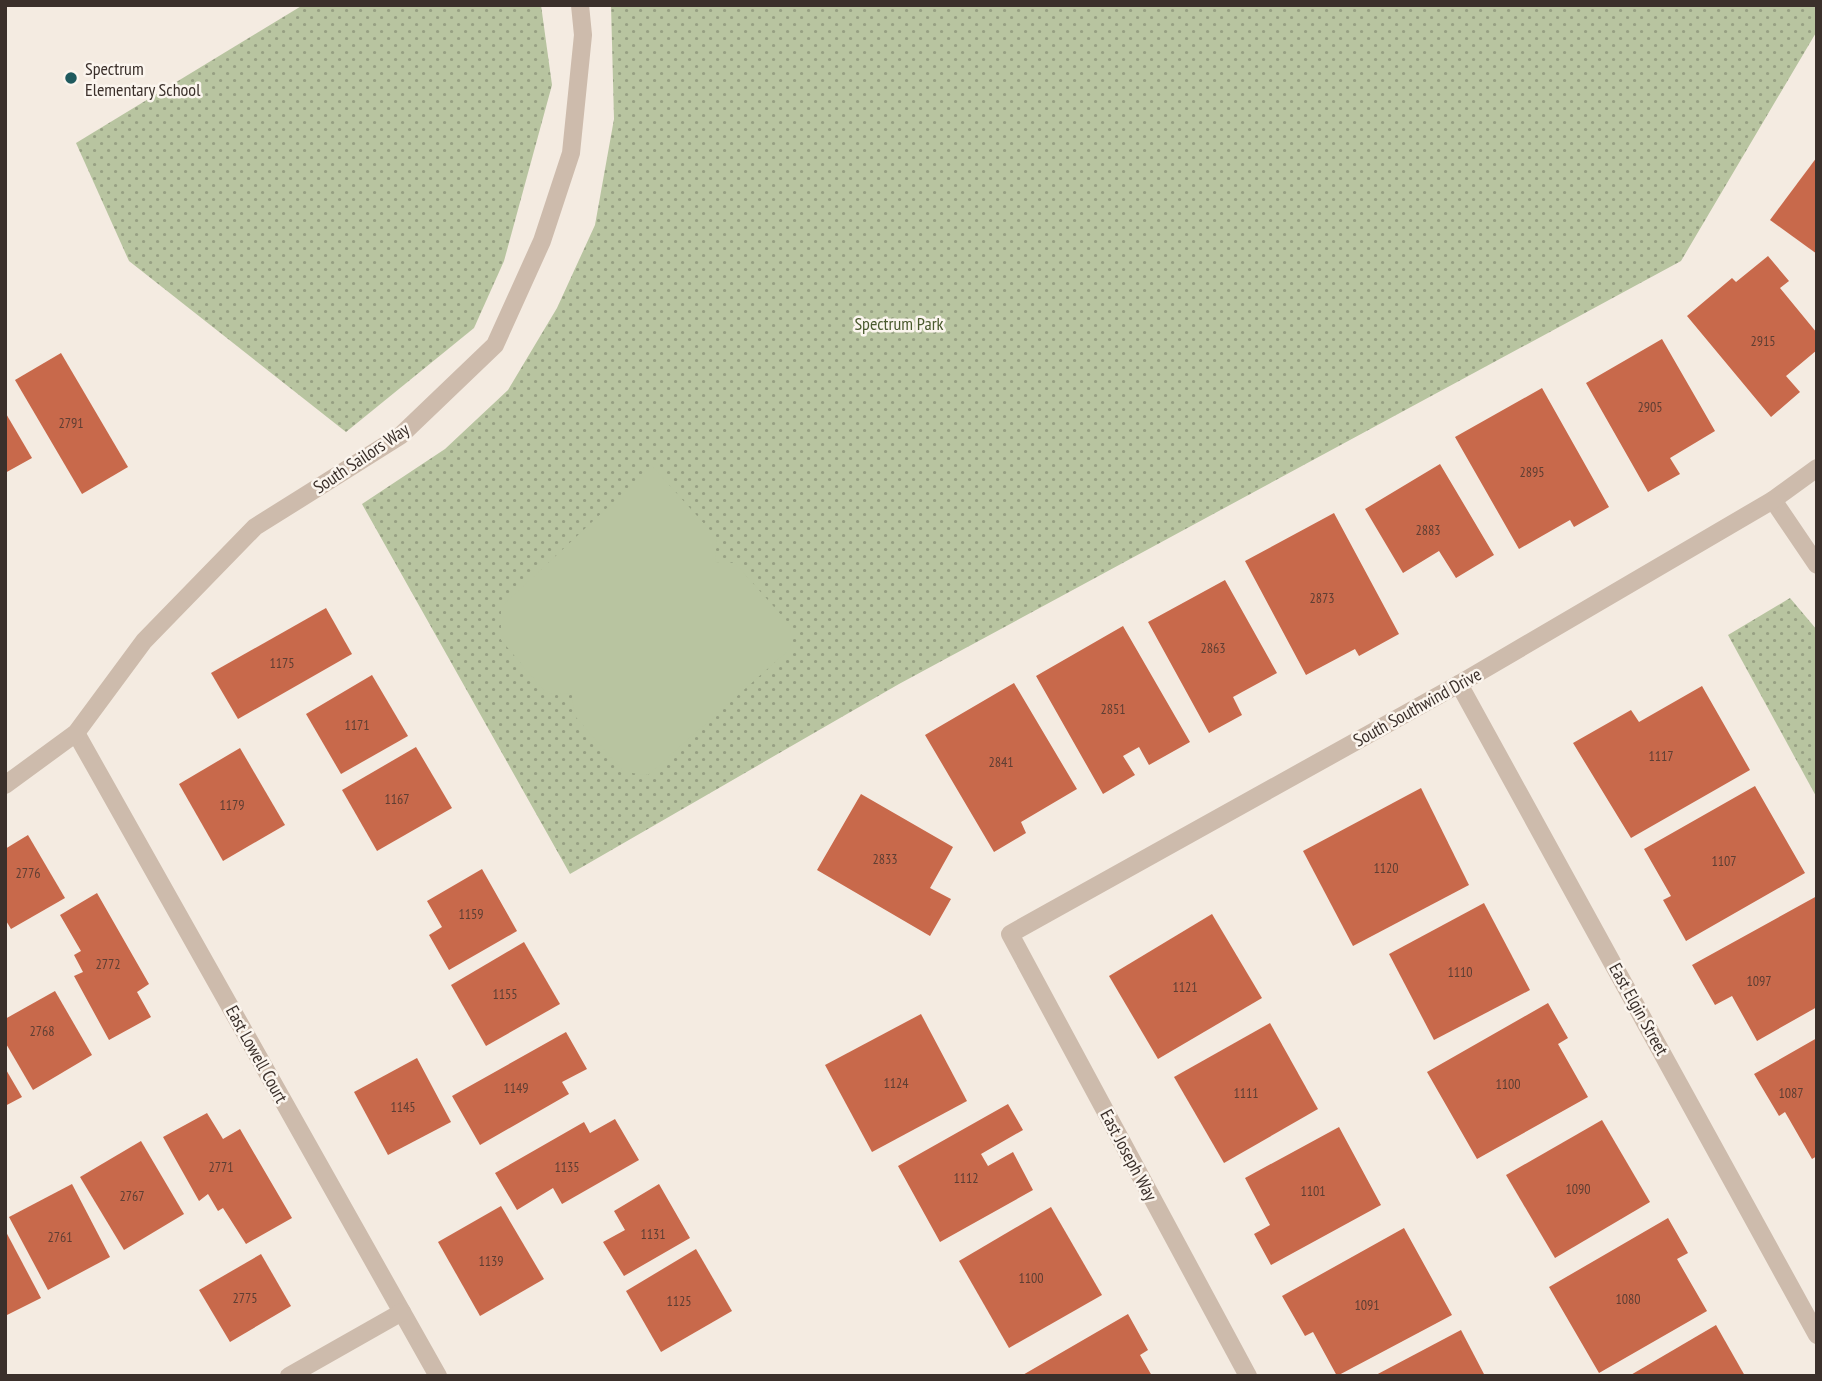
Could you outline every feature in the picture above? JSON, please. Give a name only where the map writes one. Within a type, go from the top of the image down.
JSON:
[{"type":"street","name":"South Sailors Way","points":[[5,785],[76,733],[144,641],[255,527],[400,436],[495,345],[542,241],[571,153],[583,34],[580,5]]},
{"type":"street","name":"South Southwind Drive","points":[[1010,934],[1459,684],[1773,500],[1817,468]]},
{"type":"street","points":[[1773,500],[1817,565]]},
{"type":"street","name":"East Elgin Street","points":[[1459,684],[1817,1335]]},
{"type":"street","name":"East Lowell Court","points":[[76,733],[438,1376]]},
{"type":"street","name":"East Joseph Way","points":[[1010,934],[1248,1376]]},
{"type":"street","points":[[289,1376],[402,1312]]},
{"type":"green space","points":[[303,5],[541,5],[552,85],[504,261],[474,328],[346,432],[129,261],[76,143]]},
{"type":"green space","name":"Spectrum Park","points":[[611,5],[1817,5],[1817,31],[1681,261],[899,684],[570,874],[362,504],[445,449],[508,390],[557,308],[595,225],[614,119]]},
{"type":"green space","points":[[652,466],[717,538],[715,562],[735,563],[791,626],[790,649],[648,775],[624,772],[574,715],[572,693],[547,694],[501,640],[501,607]]},
{"type":"green space","points":[[1790,598],[1817,630],[1817,798],[1728,635]]},
{"type":"building","points":[[1817,157],[1817,254],[1770,220]]},
{"type":"building","points":[[1768,256],[1789,281],[1780,288],[1817,333],[1817,350],[1786,376],[1800,392],[1771,417],[1687,316],[1732,278],[1736,282]]},
{"type":"building","points":[[1662,339],[1715,431],[1670,458],[1680,474],[1648,492],[1586,383]]},
{"type":"building","points":[[61,353],[128,467],[82,494],[15,380]]},
{"type":"building","points":[[1542,388],[1609,507],[1574,527],[1570,520],[1519,549],[1455,437]]},
{"type":"building","points":[[5,412],[32,458],[5,473]]},
{"type":"building","points":[[1440,464],[1494,555],[1456,578],[1439,551],[1403,573],[1365,509]]},
{"type":"building","points":[[1334,513],[1399,634],[1359,656],[1355,649],[1306,675],[1245,561]]},
{"type":"building","points":[[1225,580],[1277,673],[1233,697],[1242,715],[1209,733],[1148,622]]},
{"type":"building","points":[[326,608],[352,654],[238,719],[211,673]]},
{"type":"building","points":[[1123,626],[1190,742],[1149,765],[1139,747],[1123,756],[1135,775],[1103,794],[1036,676]]},
{"type":"building","points":[[372,675],[408,736],[341,774],[306,714]]},
{"type":"building","points":[[1014,683],[1077,789],[1021,822],[1026,833],[994,852],[925,735]]},
{"type":"building","points":[[1702,686],[1750,770],[1631,838],[1573,743],[1631,710],[1639,722]]},
{"type":"building","points":[[416,747],[452,808],[377,851],[342,790]]},
{"type":"building","points":[[240,748],[285,825],[223,861],[179,784]]},
{"type":"building","points":[[1755,786],[1805,873],[1686,941],[1663,900],[1671,896],[1644,849]]},
{"type":"building","points":[[1421,788],[1469,885],[1353,946],[1303,851]]},
{"type":"building","points":[[861,794],[953,847],[930,888],[951,899],[930,936],[817,870]]},
{"type":"building","points":[[28,835],[65,898],[11,929],[5,919],[5,849]]},
{"type":"building","points":[[482,869],[517,931],[449,970],[429,935],[442,927],[427,901]]},
{"type":"building","points":[[97,893],[149,984],[137,992],[151,1017],[109,1040],[74,976],[83,972],[74,955],[81,951],[60,915]]},
{"type":"building","points":[[1817,896],[1817,1007],[1757,1041],[1732,996],[1715,1005],[1692,965]]},
{"type":"building","points":[[1484,903],[1530,990],[1434,1040],[1389,954]]},
{"type":"building","points":[[1212,914],[1262,998],[1158,1059],[1109,976]]},
{"type":"building","points":[[524,942],[560,1004],[486,1046],[451,985]]},
{"type":"building","points":[[55,991],[92,1055],[33,1090],[5,1042],[5,1019]]},
{"type":"building","points":[[1548,1003],[1568,1038],[1558,1044],[1588,1097],[1477,1159],[1427,1072]]},
{"type":"building","points":[[921,1014],[967,1101],[872,1152],[825,1065]]},
{"type":"building","points":[[1270,1023],[1318,1109],[1224,1163],[1174,1077]]},
{"type":"building","points":[[566,1032],[587,1069],[562,1082],[569,1094],[480,1145],[452,1096]]},
{"type":"building","points":[[1817,1038],[1817,1156],[1812,1159],[1785,1112],[1779,1116],[1754,1074]]},
{"type":"building","points":[[417,1058],[451,1122],[388,1155],[354,1092]]},
{"type":"building","points":[[5,1068],[22,1097],[5,1106]]},
{"type":"building","points":[[1008,1104],[1023,1130],[981,1154],[988,1166],[1013,1152],[1033,1190],[940,1242],[898,1166]]},
{"type":"building","points":[[207,1113],[223,1139],[240,1129],[292,1218],[246,1244],[223,1208],[218,1211],[208,1194],[199,1201],[163,1137]]},
{"type":"building","points":[[615,1119],[639,1160],[562,1204],[553,1188],[517,1210],[495,1173],[584,1122],[590,1133]]},
{"type":"building","points":[[1602,1120],[1650,1202],[1555,1258],[1506,1175]]},
{"type":"building","points":[[1339,1127],[1381,1205],[1271,1265],[1254,1234],[1270,1225],[1245,1178]]},
{"type":"building","points":[[141,1141],[184,1214],[124,1250],[80,1177]]},
{"type":"building","points":[[72,1184],[110,1257],[48,1290],[9,1217]]},
{"type":"building","points":[[659,1184],[690,1238],[624,1276],[603,1242],[625,1230],[614,1211]]},
{"type":"building","points":[[501,1206],[544,1279],[480,1316],[438,1242]]},
{"type":"building","points":[[1051,1207],[1102,1295],[1009,1348],[959,1261]]},
{"type":"building","points":[[1668,1218],[1688,1253],[1677,1259],[1707,1311],[1599,1373],[1549,1287]]},
{"type":"building","points":[[1404,1228],[1452,1315],[1337,1376],[1313,1332],[1305,1336],[1282,1296]]},
{"type":"building","points":[[5,1230],[41,1298],[5,1316]]},
{"type":"building","points":[[696,1249],[732,1311],[661,1352],[626,1291]]},
{"type":"building","points":[[261,1254],[291,1306],[230,1342],[199,1290]]},
{"type":"building","points":[[1128,1314],[1148,1350],[1140,1355],[1152,1376],[1021,1376]]},
{"type":"building","points":[[1716,1325],[1745,1376],[1629,1376]]},
{"type":"building","points":[[1461,1330],[1485,1376],[1374,1376]]},
{"type":"place","name":"Spectrum Elementary School","points":[[71,78]]}]
